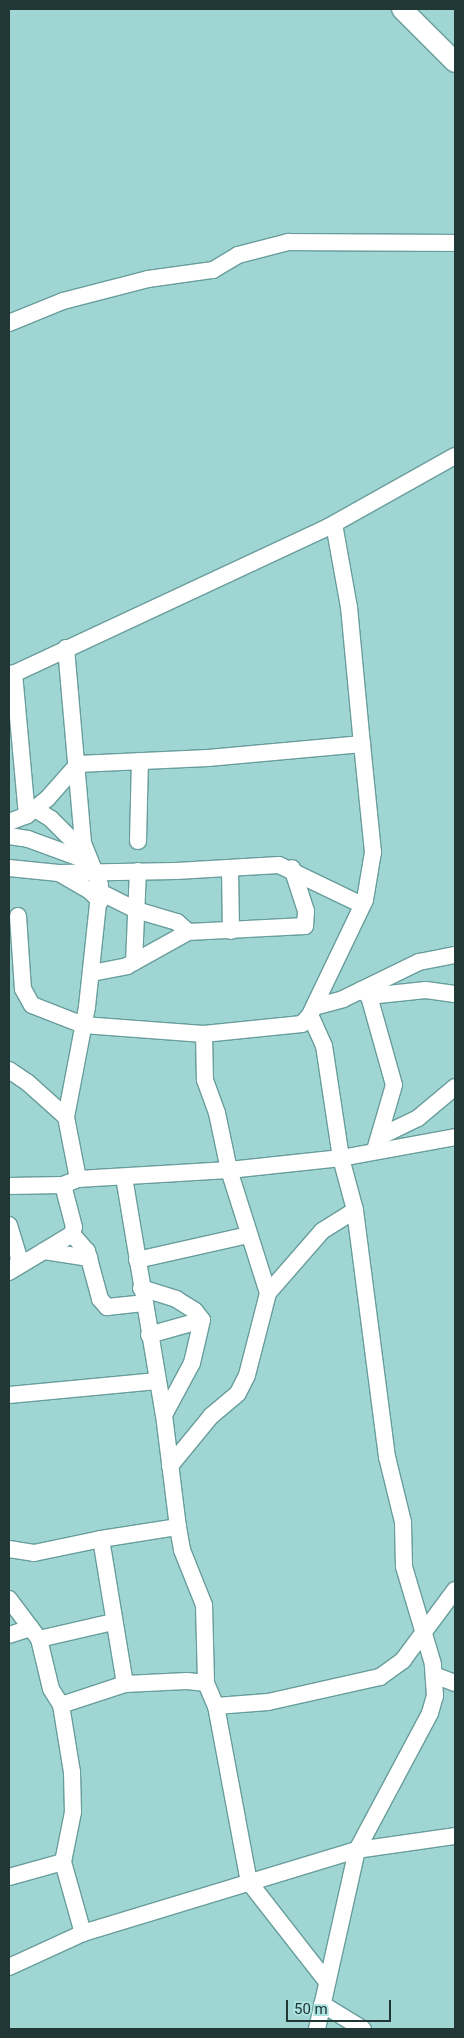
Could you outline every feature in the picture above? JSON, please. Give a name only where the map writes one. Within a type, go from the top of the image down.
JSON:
[{"type":"street","points":[[402,9],[455,62]]},
{"type":"street","points":[[9,323],[63,301],[148,279],[213,270],[238,255],[288,242],[455,243]]},
{"type":"street","points":[[31,812],[11,674],[334,524],[455,456]]},
{"type":"street","points":[[18,916],[27,1000],[83,1025],[204,1034],[302,1024],[312,1011],[362,905],[373,852],[349,607],[334,524]]},
{"type":"street","points":[[66,648],[89,861]]},
{"type":"street","points":[[9,822],[31,812],[78,764],[208,758],[362,744]]},
{"type":"street","points":[[138,841],[140,761]]},
{"type":"street","points":[[13,1270],[72,1234],[74,1227],[66,1117],[92,973],[100,896],[99,878],[89,861],[51,819],[31,812]]},
{"type":"street","points":[[9,836],[28,839],[89,861],[138,870],[280,865],[292,868],[362,905]]},
{"type":"street","points":[[59,873],[89,861]]},
{"type":"street","points":[[9,868],[59,873],[100,896],[136,910],[177,922],[188,932]]},
{"type":"street","points":[[230,868],[231,931]]},
{"type":"street","points":[[92,973],[134,962],[188,932],[305,926],[306,911],[292,868]]},
{"type":"street","points":[[134,962],[138,870]]},
{"type":"street","points":[[312,1011],[365,993],[418,962],[455,955]]},
{"type":"street","points":[[365,993],[426,990],[455,994]]},
{"type":"street","points":[[365,993],[394,1085],[378,1143]]},
{"type":"street","points":[[312,1011],[324,1046],[341,1158],[355,1210],[387,1457],[403,1522],[404,1567],[424,1632],[434,1674],[435,1696],[430,1713],[356,1850],[317,2029]]},
{"type":"street","points":[[204,1034],[205,1080],[217,1113],[229,1170],[248,1235],[268,1293]]},
{"type":"street","points":[[9,1070],[27,1082],[66,1117]]},
{"type":"street","points":[[9,1186],[229,1170],[341,1158],[378,1143],[418,1118],[455,1087]]},
{"type":"street","points":[[378,1143],[455,1137]]},
{"type":"street","points":[[124,1177],[149,1335],[164,1415],[182,1550],[204,1605],[206,1683],[216,1706],[249,1882],[327,1982]]},
{"type":"street","points":[[170,1466],[211,1416],[238,1393],[246,1374],[268,1293],[322,1231],[355,1210]]},
{"type":"street","points":[[9,1225],[19,1257],[13,1270]]},
{"type":"street","points":[[72,1234],[89,1258],[100,1299],[107,1307],[143,1295],[176,1299],[195,1311],[202,1320]]},
{"type":"street","points":[[137,1260],[248,1235]]},
{"type":"street","points":[[44,1251],[89,1258]]},
{"type":"street","points":[[149,1335],[202,1320]]},
{"type":"street","points":[[164,1415],[192,1363],[202,1320]]},
{"type":"street","points":[[9,1395],[157,1381]]},
{"type":"street","points":[[9,1549],[34,1553],[101,1539],[178,1527]]},
{"type":"street","points":[[101,1539],[113,1622],[125,1684]]},
{"type":"street","points":[[216,1706],[268,1702],[380,1677],[404,1660],[455,1590]]},
{"type":"street","points":[[9,1599],[35,1633],[51,1689],[61,1705],[72,1772],[73,1812],[63,1862],[83,1933]]},
{"type":"street","points":[[9,1635],[113,1622]]},
{"type":"street","points":[[434,1674],[455,1683]]},
{"type":"street","points":[[61,1705],[125,1684],[187,1681],[206,1683]]},
{"type":"street","points":[[9,1967],[83,1933],[356,1850],[455,1836]]},
{"type":"street","points":[[9,1877],[63,1862]]},
{"type":"street","points":[[322,2004],[363,2029]]}]
